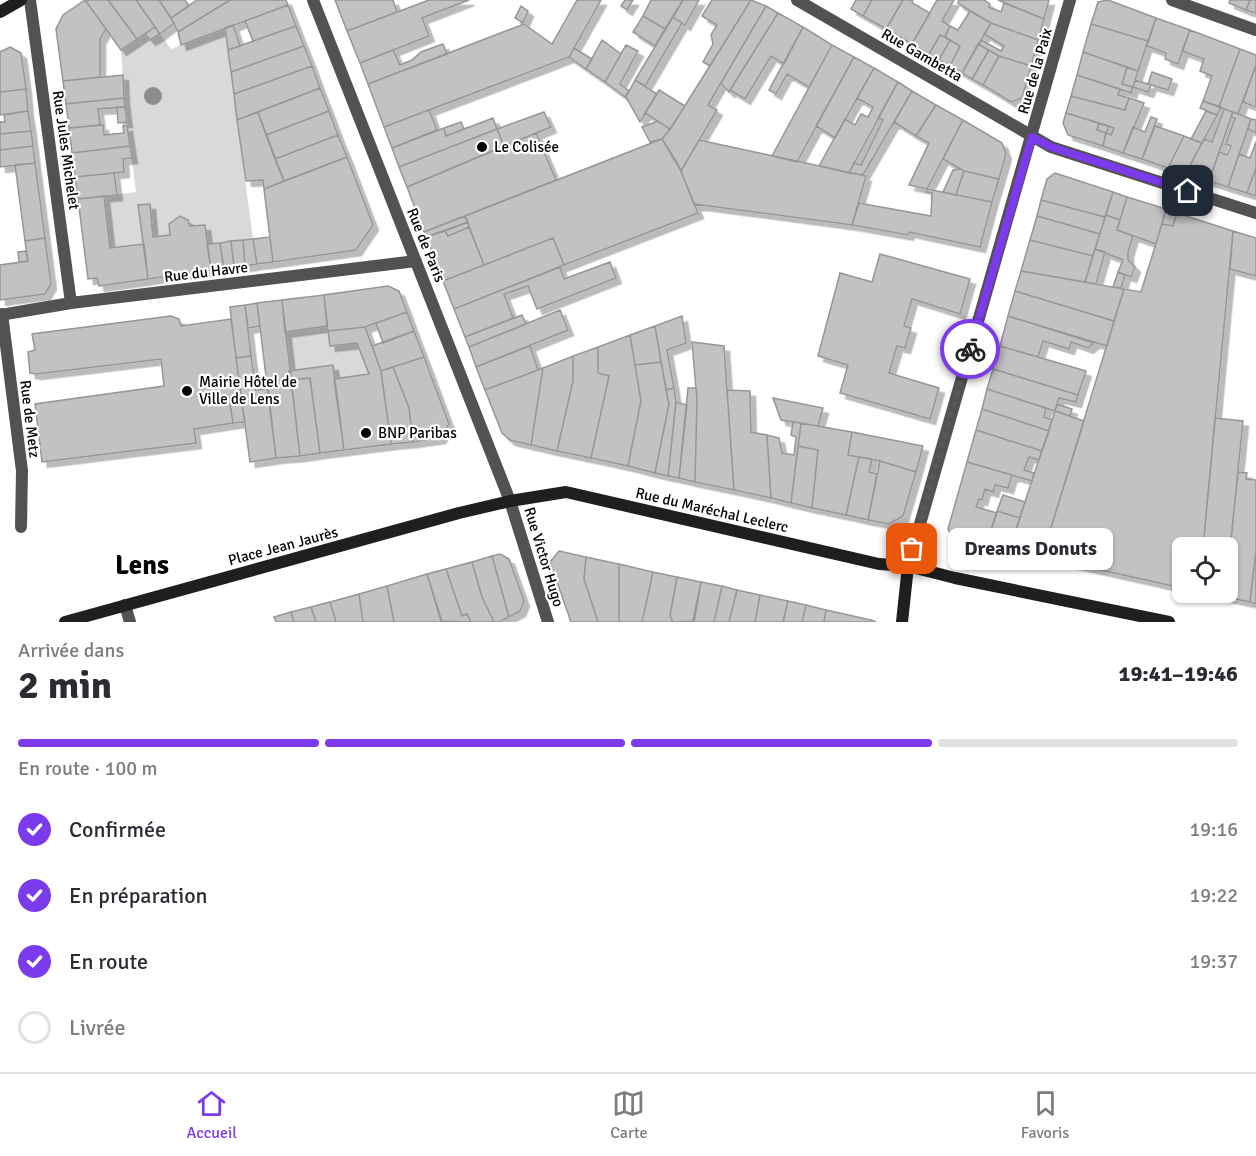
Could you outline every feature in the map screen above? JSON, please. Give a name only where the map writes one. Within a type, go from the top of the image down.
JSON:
[{"type":"main road","points":[[0,12],[21,0]]},
{"type":"main road","name":"Rue du Maréchal Leclerc","points":[[510,501],[566,492],[879,564],[908,566],[955,578],[1169,622]]},
{"type":"main road","name":"Place Jean Jaurès","points":[[65,622],[510,501]]},
{"type":"main road","points":[[902,622],[908,566]]},
{"type":"street","name":"Rue Jules Michelet","points":[[30,0],[71,303]]},
{"type":"street","name":"Rue de Paris","points":[[313,0],[510,501]]},
{"type":"street","name":"Rue Gambetta","points":[[797,0],[1051,147],[1256,213]]},
{"type":"street","name":"Rue de la Paix","points":[[908,566],[1070,0]]},
{"type":"street","points":[[1172,0],[1256,30]]},
{"type":"street","name":"Rue du Havre","points":[[1,314],[71,303],[416,261]]},
{"type":"street","name":"Rue de Metz","points":[[1,314],[21,471],[21,527]]},
{"type":"street","name":"Rue Victor Hugo","points":[[510,501],[546,621]]},
{"type":"street","points":[[125,605],[130,622]]},
{"type":"shaded area","points":[[225,28],[253,239],[207,244],[205,225],[190,226],[188,220],[180,216],[169,224],[170,235],[153,237],[149,204],[139,205],[144,244],[110,248],[104,196],[136,192],[125,107],[121,50],[145,34],[150,40],[160,34],[171,49]]},
{"type":"shaded area","points":[[327,326],[330,346],[357,343],[369,374],[334,379],[332,365],[289,371],[285,332]]},
{"type":"building","points":[[85,0],[108,0],[137,39],[121,50]]},
{"type":"building","points":[[85,0],[106,29],[100,39],[100,77],[63,81],[56,29],[63,15]]},
{"type":"building","points":[[108,0],[136,0],[155,27],[137,39]]},
{"type":"building","points":[[136,0],[159,0],[174,23],[160,34]]},
{"type":"building","points":[[159,0],[185,0],[189,6],[171,18]]},
{"type":"building","points":[[197,0],[230,0],[178,32],[171,18]]},
{"type":"building","points":[[230,0],[286,0],[288,5],[181,45],[178,32]]},
{"type":"building","points":[[335,0],[393,0],[397,12],[347,31]]},
{"type":"building","points":[[429,0],[469,0],[422,18],[429,36],[360,63],[347,31]]},
{"type":"building","points":[[577,0],[601,0],[569,57],[384,127],[368,84],[524,24],[552,44]]},
{"type":"building","points":[[625,0],[633,0],[627,10],[621,6]]},
{"type":"building","points":[[651,0],[683,0],[665,29],[643,16]]},
{"type":"building","points":[[683,0],[699,0],[685,25],[673,17]]},
{"type":"building","points":[[712,0],[751,0],[710,66],[703,62],[713,44],[711,35],[717,25],[702,16]]},
{"type":"building","points":[[751,0],[766,6],[708,105],[717,110],[681,171],[662,139]]},
{"type":"building","points":[[856,0],[872,0],[863,16],[851,9]]},
{"type":"building","points":[[872,0],[903,0],[886,29],[863,16]]},
{"type":"building","points":[[903,0],[913,0],[912,3],[930,13],[912,44],[886,29]]},
{"type":"building","points":[[937,0],[954,0],[942,21],[950,26],[945,37],[940,35],[929,54],[912,44]]},
{"type":"building","points":[[959,0],[984,0],[990,4],[989,7],[1001,12],[1004,3],[1044,19],[1038,40],[991,23],[962,6],[958,3]]},
{"type":"building","points":[[998,0],[1049,0],[1044,19]]},
{"type":"building","points":[[1108,0],[1156,18],[1148,41],[1091,24],[1098,2]]},
{"type":"building","points":[[1230,0],[1250,0],[1246,10],[1229,3]]},
{"type":"building","points":[[1250,0],[1256,0],[1256,13],[1246,10]]},
{"type":"building","points":[[288,5],[296,26],[253,41],[245,21]]},
{"type":"building","points":[[521,6],[528,11],[523,23],[515,18]]},
{"type":"building","points":[[766,6],[778,13],[729,92],[721,83]]},
{"type":"building","points":[[970,11],[991,23],[962,73],[950,66],[960,46],[945,37],[950,26],[958,30]]},
{"type":"building","points":[[778,13],[803,27],[784,64],[771,56],[745,99],[730,90]]},
{"type":"building","points":[[643,16],[665,29],[655,46],[633,32]]},
{"type":"building","points":[[673,17],[682,23],[645,86],[635,80]]},
{"type":"building","points":[[1156,18],[1190,30],[1178,64],[1165,59],[1166,53],[1147,46]]},
{"type":"building","points":[[991,23],[1038,40],[1031,66],[999,56],[978,44],[981,40],[1001,51],[1004,46],[984,34]]},
{"type":"building","points":[[1091,24],[1148,41],[1138,71],[1083,52]]},
{"type":"building","points":[[233,25],[240,46],[228,50],[225,28]]},
{"type":"building","points":[[296,26],[304,46],[231,72],[228,50]]},
{"type":"building","points":[[155,27],[160,34],[150,40],[145,34]]},
{"type":"building","points":[[803,27],[832,45],[809,87],[787,74],[776,94],[769,90]]},
{"type":"building","points":[[1190,30],[1240,49],[1219,107],[1203,101],[1212,76],[1200,71],[1204,59],[1182,51]]},
{"type":"building","points":[[940,35],[950,40],[939,60],[929,54]]},
{"type":"building","points":[[602,40],[621,54],[605,82],[586,69]]},
{"type":"building","points":[[950,40],[960,46],[950,66],[939,60]]},
{"type":"building","points":[[443,44],[447,54],[368,84],[360,63],[393,50],[400,65],[412,60],[421,52]]},
{"type":"building","points":[[978,44],[989,50],[972,79],[962,73]]},
{"type":"building","points":[[626,45],[638,51],[620,84],[629,91],[625,97],[605,82]]},
{"type":"building","points":[[832,45],[854,57],[797,162],[772,156]]},
{"type":"building","points":[[304,46],[312,66],[234,94],[231,72]]},
{"type":"building","points":[[10,47],[21,53],[26,89],[0,92],[0,52]]},
{"type":"building","points":[[574,48],[592,59],[586,69],[569,57]]},
{"type":"building","points":[[1240,49],[1256,55],[1256,65],[1238,114],[1219,107]]},
{"type":"building","points":[[989,50],[999,56],[983,85],[972,79]]},
{"type":"building","points":[[1083,52],[1127,67],[1122,84],[1133,87],[1131,93],[1077,75]]},
{"type":"building","points":[[999,56],[1031,66],[1022,98],[1011,102],[983,85]]},
{"type":"building","points":[[854,57],[874,68],[835,138],[816,126]]},
{"type":"building","points":[[1256,65],[1256,107],[1243,102]]},
{"type":"building","points":[[312,66],[320,88],[237,120],[234,94]]},
{"type":"building","points":[[1127,67],[1138,71],[1133,87],[1122,84]]},
{"type":"building","points":[[874,68],[898,82],[849,173],[819,166],[845,119],[855,125],[861,114],[868,117],[873,107],[857,98]]},
{"type":"building","points":[[1152,72],[1172,79],[1168,90],[1148,84]]},
{"type":"building","points":[[123,75],[124,98],[66,104],[63,81]]},
{"type":"building","points":[[1077,75],[1120,89],[1118,95],[1129,98],[1125,110],[1071,96]]},
{"type":"building","points":[[635,80],[657,94],[640,122],[626,97]]},
{"type":"building","points":[[1135,80],[1151,85],[1148,92],[1133,87]]},
{"type":"building","points":[[898,82],[912,91],[863,175],[849,173],[854,163],[861,165],[883,120],[878,118]]},
{"type":"building","points":[[320,88],[329,111],[266,135],[258,112]]},
{"type":"building","points":[[26,89],[28,111],[0,115],[0,92]]},
{"type":"building","points":[[659,90],[685,106],[670,129],[645,113]]},
{"type":"building","points":[[912,91],[936,105],[916,136],[894,122]]},
{"type":"building","points":[[1071,96],[1125,110],[1129,98],[1144,103],[1123,153],[1103,146],[1106,133],[1111,135],[1114,128],[1066,113]]},
{"type":"building","points":[[124,98],[125,107],[98,109],[100,125],[69,128],[66,104]]},
{"type":"building","points":[[1203,101],[1221,107],[1217,115],[1200,108]]},
{"type":"building","points":[[936,105],[963,120],[927,189],[909,185],[929,143],[916,136]]},
{"type":"building","points":[[117,107],[125,107],[127,122],[118,123]]},
{"type":"building","points":[[1224,109],[1233,112],[1209,181],[1186,173],[1204,139],[1212,142]]},
{"type":"building","points":[[429,110],[437,130],[392,148],[384,127]]},
{"type":"building","points":[[28,111],[31,131],[0,134],[0,122],[5,122],[4,115]]},
{"type":"building","points":[[329,111],[338,135],[275,159],[266,135]]},
{"type":"building","points":[[1206,111],[1217,115],[1202,143],[1191,139]]},
{"type":"building","points":[[258,112],[284,181],[264,189],[263,180],[246,181],[237,120]]},
{"type":"building","points":[[544,112],[551,127],[504,146],[497,129]]},
{"type":"building","points":[[1233,112],[1251,119],[1228,187],[1209,181],[1219,152],[1227,155],[1231,146],[1226,144],[1235,118],[1231,117]]},
{"type":"building","points":[[1066,113],[1099,123],[1097,130],[1106,133],[1103,146],[1068,135],[1063,123]]},
{"type":"building","points":[[1151,117],[1157,119],[1142,159],[1123,153],[1133,127],[1145,132]]},
{"type":"building","points":[[493,118],[497,129],[399,167],[392,148],[444,128],[446,136]]},
{"type":"building","points":[[1251,119],[1256,120],[1256,133],[1248,129]]},
{"type":"building","points":[[963,120],[1002,143],[1006,154],[999,179],[964,171],[943,159]]},
{"type":"building","points":[[658,121],[670,129],[662,139],[650,142],[642,127]]},
{"type":"building","points":[[461,122],[464,129],[446,136],[444,128]]},
{"type":"building","points":[[1099,123],[1109,126],[1106,133],[1097,130]]},
{"type":"building","points":[[103,125],[104,135],[124,133],[123,126],[127,126],[130,146],[72,153],[69,128]]},
{"type":"building","points":[[1155,126],[1184,136],[1168,168],[1142,159]]},
{"type":"building","points":[[497,129],[504,146],[407,187],[399,167]]},
{"type":"building","points":[[31,131],[33,146],[0,150],[0,134]]},
{"type":"building","points":[[536,133],[556,180],[424,232],[407,187]]},
{"type":"building","points":[[338,135],[347,157],[284,181],[275,159]]},
{"type":"building","points":[[1184,136],[1202,143],[1186,173],[1168,168]]},
{"type":"building","points":[[662,139],[678,164],[698,213],[564,265],[553,238],[484,265],[465,216]]},
{"type":"building","points":[[699,140],[866,176],[852,225],[694,204],[681,171]]},
{"type":"building","points":[[1256,142],[1256,168],[1247,193],[1228,187],[1239,154],[1250,158]]},
{"type":"building","points":[[33,146],[35,163],[0,167],[0,150]]},
{"type":"building","points":[[130,146],[132,158],[123,159],[124,172],[75,177],[72,153]]},
{"type":"building","points":[[347,157],[373,225],[356,250],[273,262],[264,189]]},
{"type":"building","points":[[35,163],[45,238],[25,241],[15,165]]},
{"type":"building","points":[[1256,168],[1256,196],[1247,193]]},
{"type":"building","points":[[953,170],[964,171],[956,195],[943,192]]},
{"type":"building","points":[[964,171],[999,179],[992,202],[956,195]]},
{"type":"building","points":[[114,173],[117,195],[78,199],[75,177]]},
{"type":"building","points":[[1055,173],[1113,192],[1105,217],[1041,200],[1047,179]]},
{"type":"building","points":[[927,189],[992,202],[980,247],[909,232],[908,235],[852,225],[859,203],[931,216],[932,193],[926,192]]},
{"type":"building","points":[[1113,192],[1127,197],[1120,220],[1106,215]]},
{"type":"building","points":[[104,196],[110,248],[144,244],[148,279],[99,286],[97,278],[88,279],[78,199]]},
{"type":"building","points":[[1127,197],[1166,209],[1156,244],[1117,230]]},
{"type":"building","points":[[1041,200],[1105,217],[1100,234],[1037,216]]},
{"type":"building","points":[[150,204],[153,237],[170,235],[169,224],[180,216],[188,220],[190,226],[205,225],[211,270],[148,279],[138,205]]},
{"type":"building","points":[[1166,209],[1177,213],[1173,226],[1162,224]]},
{"type":"building","points":[[1177,213],[1233,231],[1204,537],[1172,537],[1172,586],[1042,557],[1124,289],[1141,292],[1162,224],[1173,226]]},
{"type":"building","points":[[1106,215],[1120,220],[1117,230],[1133,236],[1128,252],[1128,260],[1135,267],[1131,277],[1118,272],[1123,260],[1095,249]]},
{"type":"building","points":[[465,216],[468,222],[426,237],[424,232]]},
{"type":"building","points":[[1037,216],[1100,234],[1093,256],[1030,240]]},
{"type":"building","points":[[468,222],[469,227],[448,236],[445,231]]},
{"type":"building","points":[[469,227],[484,265],[443,281],[426,237],[445,231],[448,236]]},
{"type":"building","points":[[1233,231],[1256,238],[1256,276],[1230,269]]},
{"type":"building","points":[[270,237],[273,262],[257,264],[253,239]]},
{"type":"building","points":[[45,238],[51,284],[45,294],[0,300],[0,265],[28,261],[25,241]]},
{"type":"building","points":[[553,238],[564,265],[454,309],[443,281]]},
{"type":"building","points":[[253,239],[257,264],[245,266],[243,240]]},
{"type":"building","points":[[243,240],[245,266],[234,267],[231,241]]},
{"type":"building","points":[[1030,240],[1093,256],[1085,282],[1021,271]]},
{"type":"building","points":[[231,241],[234,267],[224,269],[220,243]]},
{"type":"building","points":[[220,243],[224,269],[211,270],[207,244]]},
{"type":"building","points":[[1095,249],[1105,252],[1096,284],[1085,282]]},
{"type":"building","points":[[26,251],[28,261],[19,262],[18,252]]},
{"type":"building","points":[[880,254],[970,279],[960,314],[912,299],[904,326],[911,328],[905,348],[897,346],[889,373],[939,388],[930,419],[840,393],[848,365],[818,356],[840,273],[872,282]]},
{"type":"building","points":[[610,262],[616,278],[537,309],[528,286],[504,294],[513,318],[465,337],[454,309],[560,267],[564,279]]},
{"type":"building","points":[[1021,271],[1124,289],[1114,321],[1015,291]]},
{"type":"building","points":[[1118,272],[1125,275],[1121,288],[1113,287]]},
{"type":"building","points":[[388,286],[399,291],[407,312],[365,327],[328,331],[324,295]]},
{"type":"building","points":[[1015,291],[1114,321],[1107,346],[1008,316]]},
{"type":"building","points":[[324,295],[327,326],[285,332],[282,300]]},
{"type":"building","points":[[282,300],[300,456],[276,458],[257,303]]},
{"type":"building","points":[[257,303],[260,326],[248,328],[245,305]]},
{"type":"building","points":[[245,305],[251,356],[236,358],[230,307]]},
{"type":"building","points":[[560,310],[568,330],[476,367],[469,347]]},
{"type":"building","points":[[407,312],[414,331],[383,343],[376,323]]},
{"type":"building","points":[[522,315],[526,324],[469,347],[465,337]]},
{"type":"building","name":"Mairie Hôtel de Ville de Lens","points":[[171,316],[179,319],[181,326],[231,319],[241,395],[229,397],[233,423],[194,429],[196,443],[42,462],[35,404],[164,386],[161,359],[30,373],[28,352],[35,350],[32,334]]},
{"type":"building","points":[[682,316],[686,343],[667,350],[674,388],[666,390],[655,326]]},
{"type":"building","points":[[1008,316],[1094,343],[1088,348],[1071,342],[1069,349],[1043,341],[1038,357],[1000,346]]},
{"type":"building","points":[[655,326],[661,362],[635,365],[630,335]]},
{"type":"building","points":[[365,327],[381,371],[391,444],[344,450],[334,379],[369,374],[357,343],[330,346],[328,331]]},
{"type":"building","points":[[414,331],[424,357],[381,371],[372,346]]},
{"type":"building","points":[[630,335],[641,401],[628,466],[591,458],[609,376],[598,373],[598,347]]},
{"type":"building","points":[[692,342],[724,346],[734,490],[695,482],[697,400]]},
{"type":"building","points":[[530,346],[538,370],[485,390],[476,367]]},
{"type":"building","points":[[1000,346],[1086,371],[1078,395],[993,369]]},
{"type":"building","points":[[598,347],[598,373],[609,376],[591,458],[557,451],[573,381],[573,356]]},
{"type":"building","points":[[251,356],[256,390],[268,389],[276,458],[250,462],[236,358]]},
{"type":"building","points":[[573,356],[573,381],[557,451],[531,445],[543,368]]},
{"type":"building","points":[[424,357],[449,424],[440,438],[413,442],[409,408],[393,367]]},
{"type":"building","points":[[661,362],[669,404],[655,473],[628,466],[641,401],[635,365]]},
{"type":"building","points":[[333,365],[344,450],[320,453],[310,378],[291,380],[289,371]]},
{"type":"building","points":[[393,367],[409,408],[413,442],[391,444],[381,371]]},
{"type":"building","points":[[543,368],[531,445],[510,440],[502,433],[485,390]]},
{"type":"building","points":[[993,369],[1078,395],[1076,402],[1059,398],[1055,411],[987,389]]},
{"type":"building","points":[[310,378],[320,453],[300,456],[291,380]]},
{"type":"building","points":[[674,388],[676,402],[668,476],[655,473],[669,404],[666,390]]},
{"type":"building","points":[[688,388],[696,388],[697,400],[695,482],[679,478]]},
{"type":"building","points":[[987,389],[1046,408],[1044,417],[1052,420],[1049,431],[982,409]]},
{"type":"building","points":[[727,390],[750,391],[751,432],[767,435],[771,498],[734,490]]},
{"type":"building","points":[[241,395],[245,422],[233,423],[229,397]]},
{"type":"building","points":[[773,398],[823,408],[818,426],[781,420]]},
{"type":"building","points":[[676,402],[687,405],[679,478],[668,476]]},
{"type":"building","points":[[1057,404],[1072,409],[1070,416],[1055,411]]},
{"type":"building","points":[[982,409],[1049,431],[1042,451],[976,430]]},
{"type":"building","points":[[1055,411],[1084,421],[1042,557],[1009,550]]},
{"type":"building","points":[[1215,418],[1243,421],[1231,537],[1204,537]]},
{"type":"building","points":[[793,422],[801,423],[791,503],[771,498],[767,435],[779,438],[782,453],[794,455],[796,437],[791,435]]},
{"type":"building","points":[[801,423],[852,432],[848,455],[859,457],[846,515],[812,508],[818,450],[798,446]]},
{"type":"building","points":[[976,430],[1042,451],[1039,460],[1029,457],[1024,470],[1034,473],[1032,481],[967,462]]},
{"type":"building","points":[[852,432],[923,446],[916,472],[880,461],[848,455]]},
{"type":"building","points":[[798,446],[818,450],[812,508],[791,503]]},
{"type":"building","points":[[859,457],[872,459],[869,472],[877,474],[868,520],[846,515]]},
{"type":"building","points":[[880,461],[916,472],[903,516],[889,524],[868,520]]},
{"type":"building","points":[[967,462],[1012,475],[1008,488],[995,485],[993,492],[985,489],[982,500],[979,499],[976,507],[997,513],[986,545],[953,538],[948,529]]},
{"type":"building","points":[[1238,472],[1247,473],[1246,479],[1256,480],[1256,550],[1250,602],[1238,600],[1238,537],[1231,537]]},
{"type":"building","points":[[1003,495],[1025,502],[1020,518],[997,511]]},
{"type":"building","points":[[997,511],[1020,518],[1009,550],[986,545]]},
{"type":"building","points":[[1256,550],[1256,604],[1250,602]]},
{"type":"building","points":[[559,551],[586,557],[584,579],[598,622],[571,622],[550,562]]},
{"type":"building","points":[[500,554],[509,559],[524,601],[520,611],[509,617],[492,556]]},
{"type":"building","points":[[492,556],[509,617],[499,622],[494,622],[482,597],[472,562]]},
{"type":"building","points":[[586,557],[619,564],[619,622],[598,622],[584,579]]},
{"type":"building","points":[[472,562],[482,597],[494,622],[471,622],[467,614],[462,616],[446,569]]},
{"type":"building","points":[[619,564],[653,572],[642,622],[619,622]]},
{"type":"building","points":[[446,569],[462,616],[467,614],[471,622],[441,621],[427,574]]},
{"type":"building","points":[[653,572],[677,577],[670,616],[673,622],[642,622]]},
{"type":"building","points":[[427,574],[442,622],[394,622],[387,586]]},
{"type":"building","points":[[677,577],[701,582],[693,621],[673,622],[670,616]]},
{"type":"building","points":[[701,582],[722,586],[714,622],[694,622]]},
{"type":"building","points":[[387,586],[394,622],[363,622],[359,594]]},
{"type":"building","points":[[722,586],[737,590],[729,622],[714,622]]},
{"type":"building","points":[[737,590],[760,595],[755,622],[729,622]]},
{"type":"building","points":[[359,594],[363,622],[336,622],[330,602]]},
{"type":"building","points":[[760,595],[788,601],[783,622],[755,622]]},
{"type":"building","points":[[788,601],[806,605],[802,622],[783,622]]},
{"type":"building","points":[[330,602],[336,622],[316,622],[311,607]]},
{"type":"building","points":[[806,605],[826,610],[824,622],[802,622]]},
{"type":"building","points":[[311,607],[316,622],[294,622],[291,612]]},
{"type":"building","points":[[826,610],[871,620],[876,622],[824,622]]},
{"type":"building","points":[[291,612],[294,622],[276,622],[274,617]]},
{"type":"way so far","points":[[912,549],[970,349]]},
{"type":"place","name":"Le Colisée","points":[[482,147]]},
{"type":"place","name":"Mairie Hôtel de Ville de Lens","points":[[187,391]]},
{"type":"place","name":"BNP Paribas","points":[[366,433]]},
{"type":"place","name":"Dreams Donuts","points":[[912,549]]},
{"type":"district","name":"Lens","points":[[142,565]]},
{"type":"route","points":[[970,349],[1032,137],[1051,147],[1188,191]]}]
